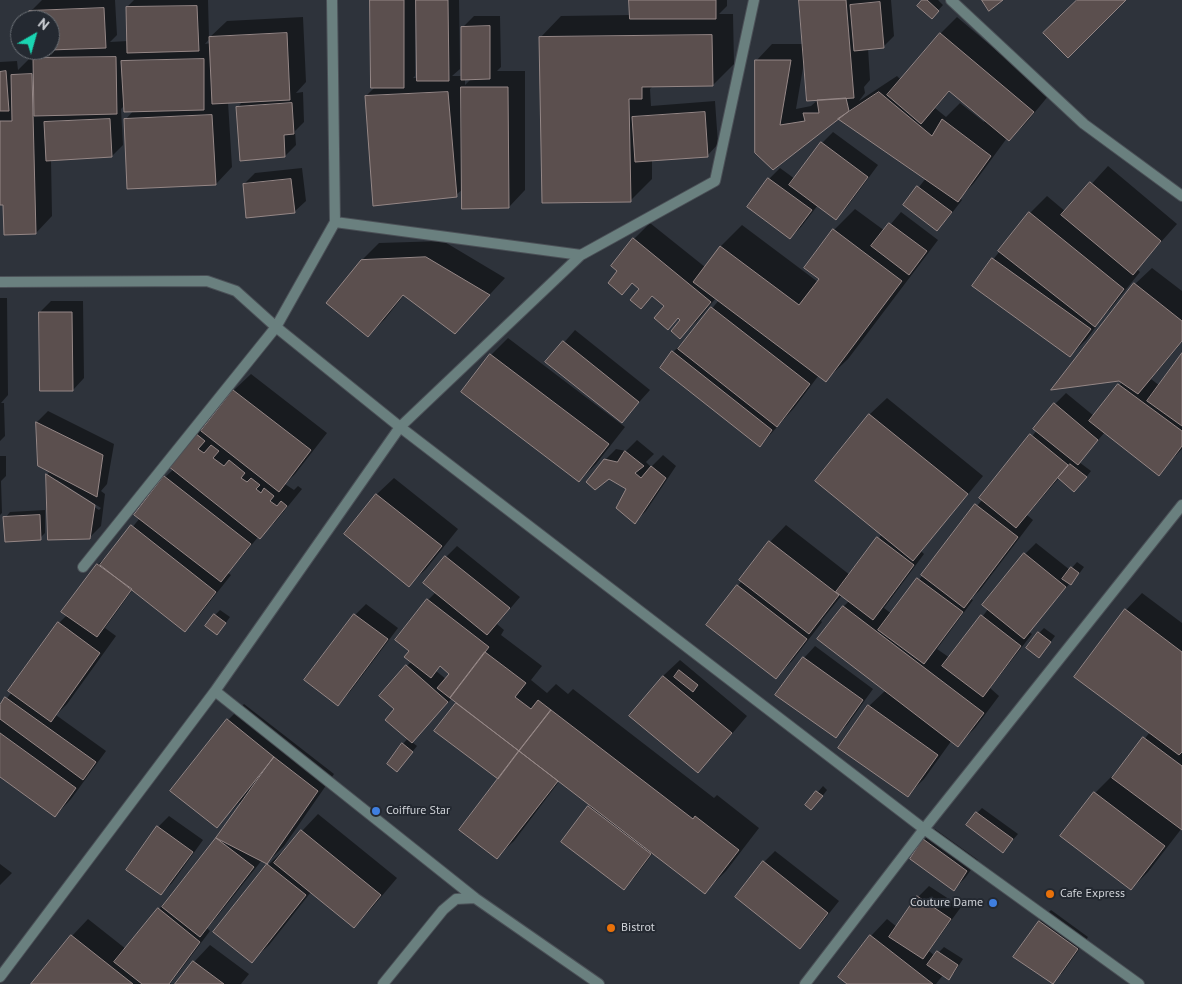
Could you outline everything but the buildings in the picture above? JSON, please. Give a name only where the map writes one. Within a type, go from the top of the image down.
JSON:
[{"type":"street","points":[[83,567],[276,327],[335,222],[332,0]]},
{"type":"street","points":[[0,977],[215,691],[400,427],[581,255],[715,182],[754,0]]},
{"type":"street","points":[[951,0],[1084,124],[1182,196]]},
{"type":"street","points":[[335,222],[581,255]]},
{"type":"street","points":[[0,282],[207,281],[236,291],[276,327],[400,427],[924,828],[1139,984]]},
{"type":"street","points":[[805,984],[924,828],[1182,505]]},
{"type":"street","points":[[215,691],[475,898],[599,984]]},
{"type":"street","points":[[383,984],[443,910],[456,899],[475,898]]},
{"type":"place","name":"Coiffure Star","points":[[376,811]]},
{"type":"place","name":"Cafe Express","points":[[1050,894]]},
{"type":"place","name":"Couture Dame","points":[[993,903]]},
{"type":"place","name":"Bistrot","points":[[611,928]]}]
